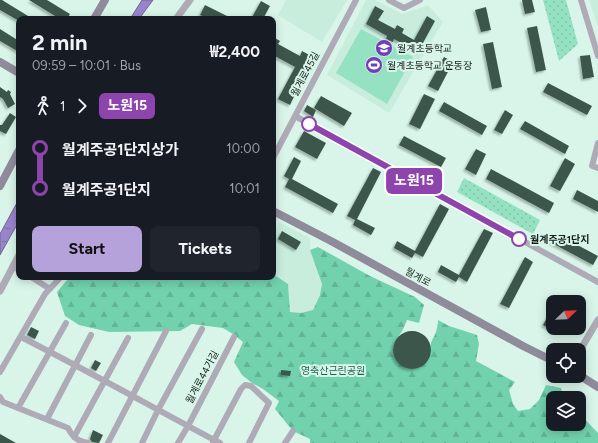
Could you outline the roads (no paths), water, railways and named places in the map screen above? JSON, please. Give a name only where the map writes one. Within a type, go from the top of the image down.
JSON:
[{"type":"main road","points":[[96,16],[105,0]]},
{"type":"main road","points":[[0,62],[16,73]]},
{"type":"main road","points":[[0,186],[16,156]]},
{"type":"main road","name":"월계로","points":[[276,213],[546,357]]},
{"type":"main road","points":[[586,379],[598,387]]},
{"type":"street","points":[[178,16],[190,0]]},
{"type":"street","name":"월계로45길","points":[[276,152],[356,0]]},
{"type":"street","points":[[389,0],[404,8],[420,0]]},
{"type":"street","points":[[581,0],[598,56]]},
{"type":"street","points":[[295,116],[598,282]]},
{"type":"street","points":[[598,143],[592,166],[598,168]]},
{"type":"street","points":[[0,291],[16,268]]},
{"type":"street","points":[[37,280],[50,289]]},
{"type":"street","points":[[0,372],[45,294],[58,280]]},
{"type":"street","points":[[584,343],[598,320]]},
{"type":"street","points":[[18,408],[66,323]]},
{"type":"street","points":[[142,443],[158,410],[202,329]]},
{"type":"street","points":[[108,443],[166,331]]},
{"type":"street","points":[[47,419],[91,335]]},
{"type":"street","points":[[20,336],[76,365],[213,441],[220,443]]},
{"type":"street","name":"월계로44가길","points":[[178,443],[234,337]]},
{"type":"street","points":[[74,437],[128,338]]},
{"type":"street","points":[[213,441],[241,389],[245,385],[251,386],[269,403],[249,443]]},
{"type":"street","points":[[0,397],[3,402],[68,428],[74,437],[88,443]]},
{"type":"street","points":[[284,443],[293,431]]},
{"type":"water","points":[[142,0],[153,0],[141,16],[132,16]]},
{"type":"water","points":[[16,205],[16,226],[0,255],[0,234]]},
{"type":"place","name":"월계초등학교","points":[[384,48]]},
{"type":"place","name":"월계초등학교 운동장","points":[[374,65]]},
{"type":"place","name":"월계주공1단지","points":[[519,239]]},
{"type":"park label","name":"영축산근린공원","points":[[333,370]]}]
